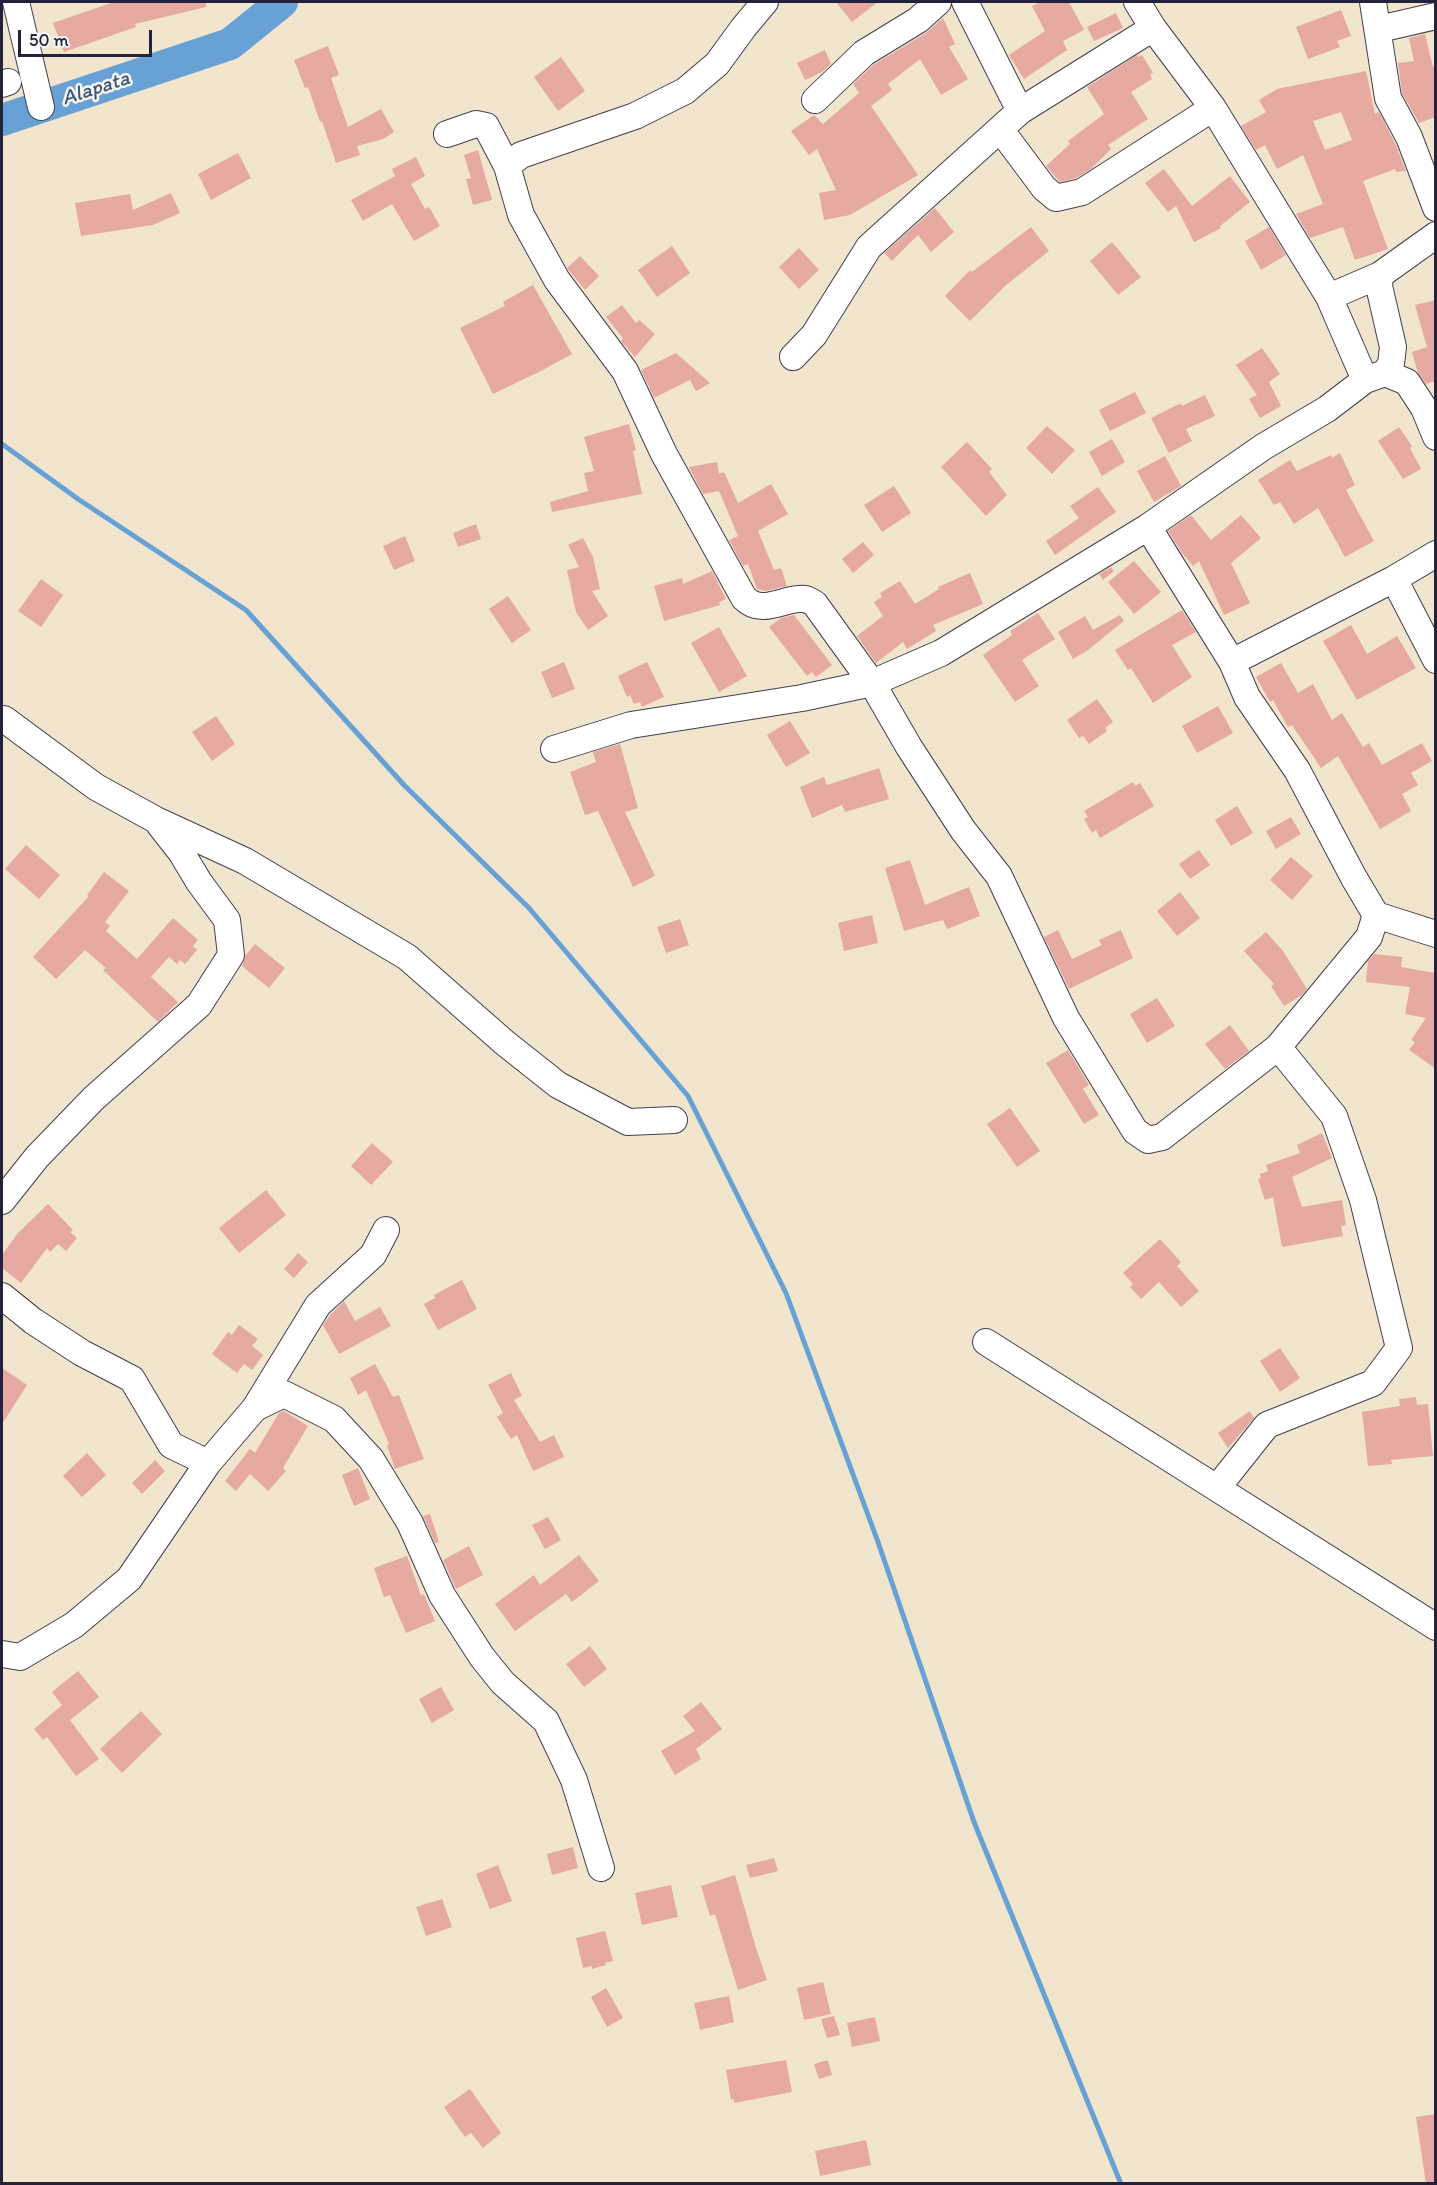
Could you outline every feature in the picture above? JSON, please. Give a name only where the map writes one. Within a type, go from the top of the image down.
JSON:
[{"type":"street","points":[[16,2],[41,107]]},
{"type":"street","points":[[507,166],[521,155],[635,116],[685,91],[717,64],[765,2]]},
{"type":"street","points":[[815,100],[864,53],[918,20],[938,2]]},
{"type":"street","points":[[965,2],[1020,111]]},
{"type":"street","points":[[1137,2],[1153,28],[1213,108],[1375,376],[1407,382],[1424,408],[1436,438]]},
{"type":"street","points":[[1373,2],[1388,98],[1409,137],[1436,208]]},
{"type":"street","points":[[1379,29],[1436,16]]},
{"type":"street","points":[[793,357],[814,335],[869,247],[1020,111],[1153,28]]},
{"type":"street","points":[[1000,129],[1044,188],[1056,198],[1082,192],[1213,108]]},
{"type":"street","points":[[447,134],[476,124],[486,126],[507,166],[521,215],[557,280],[625,371],[664,454],[744,598],[750,605],[763,607],[806,599],[815,604],[872,683],[909,747],[963,830],[999,876],[1066,1018],[1135,1131],[1148,1140],[1162,1137],[1278,1047],[1369,937],[1376,915]]},
{"type":"street","points":[[1329,297],[1380,275],[1436,235]]},
{"type":"street","points":[[555,749],[631,725],[781,702],[872,683],[941,653],[1148,527],[1263,447],[1327,409],[1391,364],[1393,347],[1379,286],[1380,275]]},
{"type":"street","points":[[1148,527],[1232,662],[1247,697],[1297,770],[1376,915],[1436,934]]},
{"type":"street","points":[[1232,662],[1394,579],[1436,554]]},
{"type":"street","points":[[1394,579],[1436,660]]},
{"type":"street","points":[[2,720],[96,788],[156,820],[245,861],[407,957],[558,1085],[628,1122],[674,1120]]},
{"type":"street","points":[[2,1201],[37,1156],[94,1098],[199,1005],[231,955],[227,920],[199,882],[182,852],[156,820]]},
{"type":"street","points":[[1217,1488],[1267,1425],[1373,1383],[1399,1348],[1362,1200],[1334,1116],[1278,1047]]},
{"type":"street","points":[[2,1654],[20,1657],[74,1625],[129,1579],[208,1463],[255,1408],[318,1305],[374,1255],[386,1230]]},
{"type":"street","points":[[2,1296],[33,1321],[82,1353],[132,1379],[171,1445],[208,1463]]},
{"type":"street","points":[[986,1342],[1436,1627]]},
{"type":"street","points":[[255,1408],[284,1394],[334,1419],[370,1459],[410,1523],[442,1595],[482,1657],[503,1683],[546,1721],[574,1780],[601,1868]]},
{"type":"building","points":[[114,2],[206,2],[206,7],[135,24],[136,27],[64,52],[53,23]]},
{"type":"building","points":[[836,2],[878,2],[852,22]]},
{"type":"building","points":[[1040,2],[1069,2],[1084,30],[1063,41],[1067,50],[1024,79],[1009,55],[1045,31],[1032,6]]},
{"type":"building","points":[[1341,10],[1351,36],[1337,41],[1340,47],[1308,59],[1296,27]]},
{"type":"building","points":[[1116,13],[1123,28],[1094,41],[1087,27]]},
{"type":"building","points":[[943,18],[955,44],[949,47],[968,79],[941,95],[920,59],[888,84],[892,90],[871,106],[918,175],[850,215],[824,220],[819,193],[836,190],[817,149],[809,155],[791,131],[814,115],[823,124],[859,93],[853,84],[873,65],[926,33]]},
{"type":"building","points":[[1425,34],[1433,67],[1436,66],[1436,117],[1419,123],[1402,93],[1398,63],[1414,61],[1409,38]]},
{"type":"building","points":[[328,46],[339,75],[331,78],[348,127],[381,109],[394,132],[383,139],[357,146],[360,155],[336,163],[322,121],[320,122],[308,87],[305,88],[294,60]]},
{"type":"building","points":[[825,50],[831,64],[822,72],[805,80],[797,63]]},
{"type":"building","points":[[1137,55],[1138,57],[1142,55],[1153,73],[1150,75],[1152,79],[1131,92],[1148,119],[1108,145],[1111,149],[1091,169],[1076,178],[1060,182],[1046,166],[1070,144],[1068,141],[1104,114],[1087,87]]},
{"type":"building","points":[[561,57],[585,91],[558,111],[534,77]]},
{"type":"building","points":[[1366,71],[1375,114],[1379,112],[1406,171],[1396,172],[1395,169],[1363,181],[1388,249],[1355,260],[1343,227],[1310,238],[1296,214],[1323,204],[1303,155],[1277,169],[1265,145],[1256,150],[1241,126],[1266,112],[1259,100],[1277,89]],"holes":[[[1341,112],[1352,140],[1325,150],[1313,121]]]},
{"type":"building","points":[[478,150],[492,200],[473,205],[466,179],[471,178],[464,155]]},
{"type":"building","points":[[238,153],[251,178],[211,200],[198,174]]},
{"type":"building","points":[[416,157],[425,176],[411,184],[425,209],[429,207],[440,226],[414,241],[392,204],[363,221],[351,200],[395,176],[392,169]]},
{"type":"building","points":[[1164,169],[1192,206],[1230,176],[1250,202],[1220,226],[1221,228],[1194,242],[1176,206],[1168,212],[1145,183]]},
{"type":"building","points":[[171,193],[180,213],[153,225],[81,236],[75,203],[130,194],[133,210]]},
{"type":"building","points":[[935,208],[954,232],[931,252],[918,235],[892,261],[884,253]]},
{"type":"building","points":[[1031,227],[1049,251],[1005,286],[970,321],[945,296],[970,270],[972,272]]},
{"type":"building","points":[[1269,227],[1286,255],[1261,270],[1245,241]]},
{"type":"building","points":[[1112,242],[1141,277],[1118,295],[1090,261]]},
{"type":"building","points":[[672,246],[690,273],[657,297],[638,270]]},
{"type":"building","points":[[799,248],[819,270],[799,289],[779,267]]},
{"type":"building","points":[[580,256],[599,276],[585,290],[567,268]]},
{"type":"building","points":[[533,285],[572,354],[493,394],[460,328],[505,306],[503,302]]},
{"type":"building","points":[[1436,300],[1436,381],[1426,384],[1418,373],[1412,352],[1427,347],[1415,305]]},
{"type":"building","points":[[622,305],[636,323],[639,320],[655,334],[635,357],[621,341],[623,338],[606,317]]},
{"type":"building","points":[[1262,348],[1280,374],[1269,382],[1281,406],[1260,418],[1249,399],[1257,395],[1236,365]]},
{"type":"building","points":[[676,353],[710,383],[696,391],[690,380],[654,398],[641,370]]},
{"type":"building","points":[[1135,392],[1146,413],[1110,431],[1099,410]]},
{"type":"building","points":[[1205,395],[1215,416],[1186,429],[1192,441],[1169,453],[1151,418],[1181,403],[1182,406]]},
{"type":"building","points":[[629,424],[636,450],[633,451],[642,494],[552,512],[550,502],[588,491],[584,473],[594,471],[584,437]]},
{"type":"building","points":[[1047,426],[1075,450],[1052,474],[1026,448]]},
{"type":"building","points":[[1399,427],[1412,446],[1410,448],[1421,469],[1403,479],[1378,441]]},
{"type":"building","points":[[1112,439],[1125,462],[1102,476],[1089,452]]},
{"type":"building","points":[[967,442],[992,469],[989,472],[1007,495],[986,516],[941,467]]},
{"type":"building","points":[[1340,453],[1355,485],[1346,490],[1374,541],[1345,557],[1318,508],[1294,524],[1280,502],[1274,505],[1258,480],[1290,460],[1297,471]]},
{"type":"building","points":[[1165,456],[1181,486],[1154,502],[1137,471]]},
{"type":"building","points":[[717,462],[719,474],[724,472],[738,503],[771,484],[788,514],[758,531],[774,570],[781,568],[787,586],[765,591],[757,589],[748,564],[743,566],[729,540],[738,536],[719,491],[703,494],[689,467]]},
{"type":"building","points":[[894,486],[911,513],[882,532],[864,505]]},
{"type":"building","points":[[1098,487],[1116,512],[1055,555],[1046,541],[1079,518],[1070,506]]},
{"type":"building","points":[[1191,515],[1211,540],[1241,515],[1261,538],[1231,563],[1250,603],[1224,615],[1199,561],[1193,566],[1182,553],[1168,531]]},
{"type":"building","points":[[476,524],[481,539],[458,547],[453,533]]},
{"type":"building","points":[[405,536],[415,561],[394,570],[383,546]]},
{"type":"building","points":[[583,538],[593,557],[600,589],[592,591],[608,616],[588,630],[576,612],[567,570],[579,567],[568,545]]},
{"type":"building","points":[[863,542],[874,555],[853,573],[842,559]]},
{"type":"building","points":[[1134,561],[1161,592],[1134,614],[1108,582]]},
{"type":"building","points":[[1111,567],[1114,571],[1103,580],[1099,574]]},
{"type":"building","points":[[712,571],[726,599],[719,602],[720,605],[664,621],[654,586],[682,578],[683,584]]},
{"type":"building","points":[[970,573],[983,604],[933,625],[936,631],[907,649],[903,642],[876,663],[857,636],[883,616],[874,602],[882,597],[880,593],[900,581],[915,604],[939,589],[938,587]]},
{"type":"building","points":[[41,579],[63,595],[41,627],[18,611]]},
{"type":"building","points":[[508,596],[531,630],[512,643],[489,609]]},
{"type":"building","points":[[1182,610],[1196,632],[1172,645],[1192,677],[1153,703],[1131,668],[1128,670],[1115,650]]},
{"type":"building","points":[[1038,613],[1055,639],[1022,660],[1039,686],[1015,702],[983,655],[1012,635],[1010,631]]},
{"type":"building","points":[[794,615],[832,665],[816,677],[812,672],[807,676],[769,627],[781,618]]},
{"type":"building","points":[[1120,615],[1124,621],[1073,659],[1058,632],[1085,616],[1093,630]]},
{"type":"building","points":[[1351,625],[1367,654],[1397,636],[1416,668],[1357,700],[1323,641]]},
{"type":"building","points":[[719,627],[747,676],[719,692],[691,643]]},
{"type":"building","points":[[564,662],[575,689],[552,698],[541,672]]},
{"type":"building","points":[[647,662],[664,697],[642,707],[640,702],[634,704],[630,695],[627,697],[618,676]]},
{"type":"building","points":[[1281,663],[1298,693],[1313,684],[1332,720],[1342,713],[1363,747],[1369,743],[1382,765],[1422,743],[1432,761],[1411,773],[1418,785],[1402,794],[1411,811],[1380,829],[1338,756],[1321,768],[1292,725],[1288,727],[1273,700],[1270,702],[1256,677]]},
{"type":"building","points":[[1097,699],[1113,722],[1105,728],[1107,731],[1089,744],[1083,736],[1079,738],[1067,720]]},
{"type":"building","points":[[1218,706],[1233,733],[1197,753],[1182,726]]},
{"type":"building","points":[[216,716],[235,744],[212,761],[192,732]]},
{"type":"building","points":[[790,721],[810,753],[786,767],[767,735]]},
{"type":"building","points":[[620,744],[638,808],[625,812],[655,876],[633,887],[598,811],[585,815],[570,772],[596,762],[593,752]]},
{"type":"building","points":[[879,768],[889,799],[845,812],[842,805],[812,818],[800,787],[824,777],[827,785]]},
{"type":"building","points":[[1133,782],[1135,786],[1140,783],[1154,806],[1100,838],[1096,830],[1092,833],[1084,819],[1088,817],[1084,811]]},
{"type":"building","points":[[1237,806],[1253,833],[1231,846],[1215,820]]},
{"type":"building","points":[[1291,817],[1301,834],[1276,849],[1266,831]]},
{"type":"building","points":[[26,845],[60,875],[39,899],[5,869]]},
{"type":"building","points":[[1199,850],[1210,865],[1190,879],[1179,864]]},
{"type":"building","points":[[1291,857],[1313,876],[1292,900],[1270,880]]},
{"type":"building","points":[[910,860],[925,905],[969,887],[980,916],[947,929],[943,920],[904,931],[885,868]]},
{"type":"building","points":[[104,872],[129,891],[105,922],[110,926],[106,931],[137,959],[173,918],[198,940],[193,946],[197,950],[185,964],[180,960],[177,964],[169,957],[151,977],[178,1002],[158,1022],[103,970],[106,968],[85,950],[56,979],[33,957],[89,896],[87,895]]},
{"type":"building","points":[[1180,892],[1200,918],[1177,936],[1157,911]]},
{"type":"building","points":[[872,915],[878,943],[844,951],[838,923]]},
{"type":"building","points":[[680,919],[689,945],[666,953],[657,927]]},
{"type":"building","points":[[1058,930],[1072,959],[1102,945],[1099,940],[1121,930],[1133,958],[1069,989],[1044,937]]},
{"type":"building","points":[[1266,932],[1283,951],[1307,989],[1302,995],[1284,1006],[1271,986],[1274,984],[1244,951]]},
{"type":"building","points":[[255,944],[285,968],[269,988],[242,966],[245,956]]},
{"type":"building","points":[[1374,954],[1402,957],[1401,967],[1436,973],[1436,1069],[1409,1050],[1415,1042],[1411,1040],[1426,1018],[1405,1014],[1410,987],[1366,982],[1368,961]]},
{"type":"building","points":[[1157,998],[1175,1026],[1147,1043],[1130,1014]]},
{"type":"building","points":[[1230,1025],[1249,1051],[1225,1069],[1205,1044]]},
{"type":"building","points":[[1068,1050],[1089,1085],[1083,1089],[1099,1115],[1084,1124],[1046,1063]]},
{"type":"building","points":[[1010,1108],[1040,1151],[1017,1167],[987,1124]]},
{"type":"building","points":[[1322,1133],[1332,1158],[1292,1177],[1302,1207],[1342,1200],[1346,1225],[1341,1226],[1343,1236],[1282,1247],[1273,1197],[1265,1200],[1258,1179],[1261,1178],[1260,1174],[1268,1171],[1266,1165],[1300,1153],[1297,1145]]},
{"type":"building","points":[[372,1143],[393,1162],[371,1185],[351,1166]]},
{"type":"building","points":[[266,1190],[286,1215],[239,1253],[219,1228]]},
{"type":"building","points":[[48,1204],[73,1230],[70,1232],[77,1238],[66,1251],[58,1244],[50,1252],[47,1248],[21,1283],[2,1268],[2,1255],[18,1233]]},
{"type":"building","points":[[1160,1239],[1181,1262],[1177,1266],[1199,1291],[1181,1307],[1159,1282],[1141,1299],[1130,1287],[1133,1284],[1123,1273]]},
{"type":"building","points":[[298,1253],[308,1262],[294,1278],[284,1269]]},
{"type":"building","points":[[462,1280],[477,1309],[438,1330],[424,1304],[435,1298],[434,1295]]},
{"type":"building","points":[[344,1301],[355,1321],[380,1307],[391,1326],[339,1354],[323,1325]]},
{"type":"building","points":[[239,1325],[258,1339],[252,1346],[263,1355],[252,1370],[244,1364],[237,1373],[212,1354],[228,1332],[232,1335]]},
{"type":"building","points":[[1280,1348],[1300,1378],[1280,1392],[1260,1361]]},
{"type":"building","points":[[375,1364],[393,1397],[399,1395],[424,1459],[395,1469],[387,1445],[389,1444],[366,1390],[358,1395],[350,1378]]},
{"type":"building","points":[[2,1368],[27,1385],[2,1424]]},
{"type":"building","points":[[511,1373],[522,1396],[514,1400],[540,1442],[554,1435],[564,1457],[533,1471],[517,1435],[511,1439],[497,1417],[503,1413],[488,1385]]},
{"type":"building","points":[[1416,1397],[1417,1405],[1428,1404],[1433,1456],[1391,1460],[1392,1464],[1368,1466],[1362,1412],[1400,1406],[1399,1399]]},
{"type":"building","points":[[284,1411],[308,1426],[283,1468],[286,1471],[268,1491],[250,1474],[236,1491],[225,1481],[250,1449],[255,1453],[279,1413]]},
{"type":"building","points":[[1250,1411],[1254,1418],[1228,1448],[1218,1433]]},
{"type":"building","points":[[87,1453],[106,1475],[82,1497],[63,1476]]},
{"type":"building","points":[[155,1460],[165,1471],[142,1494],[132,1483]]},
{"type":"building","points":[[358,1468],[370,1499],[354,1506],[342,1475]]},
{"type":"building","points":[[430,1514],[439,1542],[435,1543],[423,1516]]},
{"type":"building","points":[[548,1517],[561,1540],[545,1549],[532,1525]]},
{"type":"building","points":[[469,1546],[483,1575],[456,1589],[443,1560]]},
{"type":"building","points":[[579,1555],[599,1581],[572,1602],[566,1594],[515,1631],[495,1604],[534,1575],[540,1585]]},
{"type":"building","points":[[407,1556],[421,1595],[424,1594],[435,1621],[406,1633],[390,1595],[384,1597],[374,1568]]},
{"type":"building","points":[[590,1646],[607,1669],[584,1687],[566,1664]]},
{"type":"building","points":[[78,1671],[99,1697],[70,1720],[99,1759],[76,1776],[47,1737],[43,1740],[34,1729],[62,1705],[52,1692]]},
{"type":"building","points":[[441,1687],[454,1710],[432,1723],[419,1699]]},
{"type":"building","points":[[701,1702],[722,1729],[696,1749],[701,1759],[675,1775],[661,1751],[695,1731],[683,1716]]},
{"type":"building","points":[[141,1711],[162,1734],[122,1773],[100,1749]]},
{"type":"building","points":[[573,1847],[578,1868],[552,1875],[547,1854]]},
{"type":"building","points":[[774,1858],[778,1871],[750,1878],[746,1865]]},
{"type":"building","points":[[498,1865],[512,1901],[490,1909],[476,1874]]},
{"type":"building","points":[[735,1875],[767,1980],[738,1990],[715,1914],[710,1916],[701,1886]]},
{"type":"building","points":[[671,1885],[678,1917],[642,1925],[635,1893]]},
{"type":"building","points":[[442,1899],[452,1927],[426,1936],[416,1907]]},
{"type":"building","points":[[605,1931],[613,1961],[592,1969],[592,1966],[583,1968],[576,1938]]},
{"type":"building","points":[[823,1982],[831,2014],[804,2020],[797,1988]]},
{"type":"building","points":[[606,1988],[623,2018],[607,2027],[591,1997]]},
{"type":"building","points":[[729,1996],[734,2022],[700,2030],[694,2003]]},
{"type":"building","points":[[834,2016],[840,2035],[827,2038],[821,2019]]},
{"type":"building","points":[[875,2017],[880,2041],[852,2047],[847,2023]]},
{"type":"building","points":[[786,2060],[792,2092],[734,2103],[734,2099],[731,2100],[726,2070]]},
{"type":"building","points":[[828,2060],[832,2075],[819,2079],[814,2064]]},
{"type":"building","points":[[470,2089],[501,2133],[483,2148],[471,2133],[465,2137],[444,2107]]},
{"type":"building","points":[[1436,2114],[1436,2184],[1426,2184],[1416,2117]]},
{"type":"building","points":[[866,2140],[871,2165],[820,2176],[815,2151]]},
{"type":"waterway","name":"Alapata","points":[[2,120],[230,44],[282,2]]},
{"type":"waterway","points":[[2,444],[78,499],[246,610],[404,785],[529,908],[688,1096],[786,1293],[878,1542],[974,1822],[1121,2184]]}]
